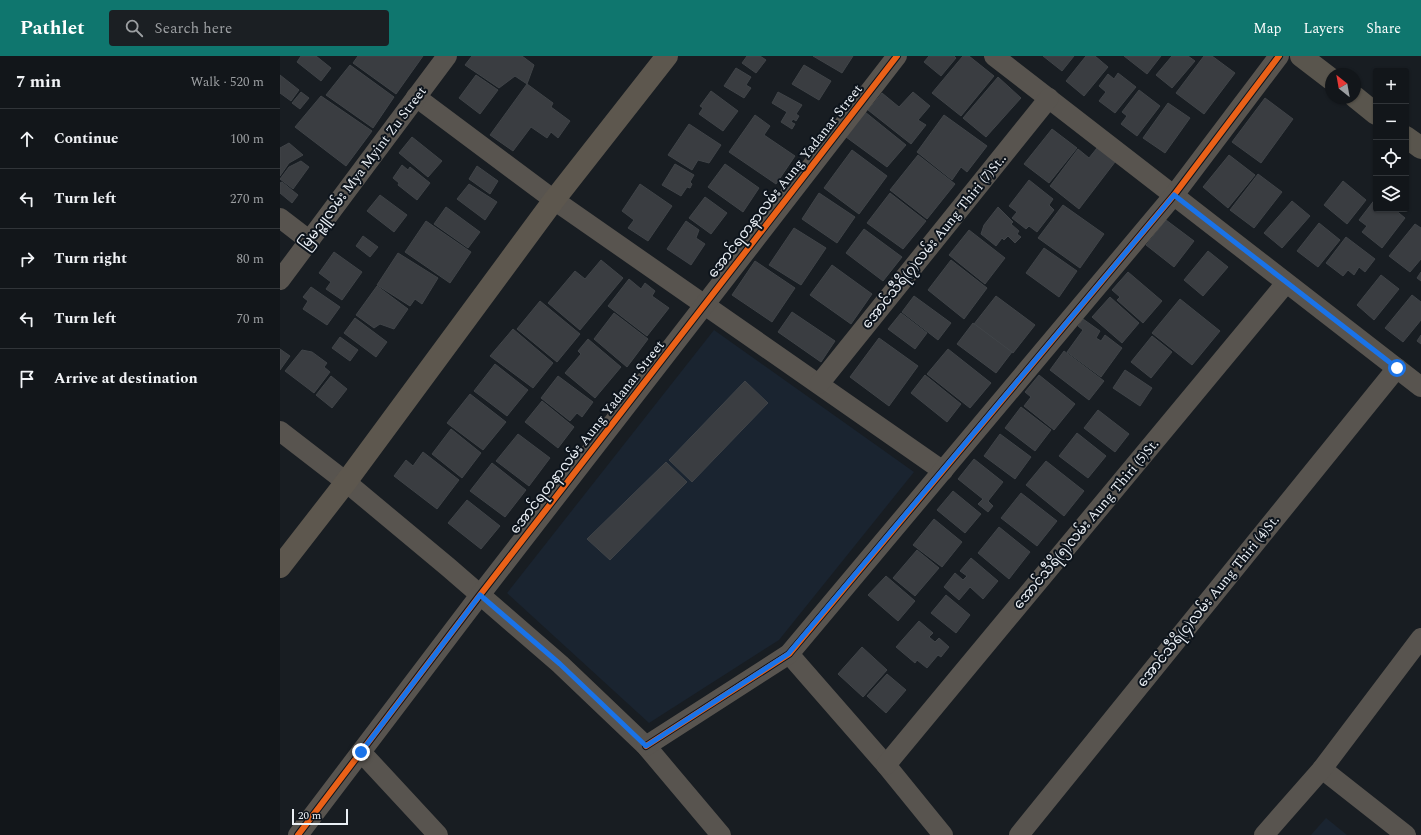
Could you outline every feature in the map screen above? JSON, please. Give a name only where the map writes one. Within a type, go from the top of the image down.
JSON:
[{"type":"main road","points":[[1301,56],[1325,74]]},
{"type":"main road","points":[[1361,103],[1373,112]]},
{"type":"main road","points":[[1409,139],[1421,148]]},
{"type":"street","name":"မြမဉ္ဇူလမ်း Mya Myint Zu Street","points":[[280,280],[447,56]]},
{"type":"street","points":[[280,567],[346,482],[554,200],[667,56]]},
{"type":"street","name":"အောင်ရတနာလမ်း Aung Yadanar Street","points":[[298,835],[480,595],[898,56]]},
{"type":"street","points":[[994,56],[1421,387]]},
{"type":"street","points":[[646,746],[788,654],[1174,195],[1279,56]]},
{"type":"street","points":[[416,97],[554,200],[943,471]]},
{"type":"street","name":"အောင်သီရိ(၇)လမ်း Aung Thiri (7)St..","points":[[819,384],[1049,98]]},
{"type":"street","points":[[280,218],[310,241]]},
{"type":"street","name":"အောင်သီရိ(၅)လမ်း Aung Thiri (5)St.","points":[[886,765],[1286,283]]},
{"type":"street","name":"အောင်သီရိ(၄)လမ်း Aung Thiri (4)St.","points":[[1019,835],[1397,368]]},
{"type":"street","points":[[280,431],[346,482],[560,664],[646,746],[721,835]]},
{"type":"street","points":[[1264,835],[1322,769],[1421,638]]},
{"type":"street","points":[[788,654],[886,765],[943,835]]},
{"type":"street","points":[[361,752],[438,835]]},
{"type":"street","points":[[1322,769],[1406,835]]},
{"type":"shaded area","points":[[714,330],[914,472],[779,640],[649,723],[507,593]]},
{"type":"shaded area","points":[[1326,818],[1347,835],[1311,835]]},
{"type":"building","points":[[301,56],[316,56],[331,68],[321,81],[297,62]]},
{"type":"building","points":[[358,56],[423,56],[396,94],[353,63]]},
{"type":"building","points":[[472,56],[522,56],[534,65],[527,84],[515,76],[499,88],[465,65]]},
{"type":"building","points":[[747,56],[760,56],[766,60],[756,73],[742,63]]},
{"type":"building","points":[[813,56],[853,56],[842,73]]},
{"type":"building","points":[[929,56],[954,56],[956,58],[941,76],[924,62]]},
{"type":"building","points":[[963,56],[969,56],[994,76],[961,116],[932,93]]},
{"type":"building","points":[[1043,56],[1074,56],[1062,71]]},
{"type":"building","points":[[1086,56],[1095,56],[1108,67],[1084,96],[1066,81]]},
{"type":"building","points":[[1124,56],[1161,56],[1147,74]]},
{"type":"building","points":[[1172,56],[1188,56],[1195,61],[1172,88],[1156,75]]},
{"type":"building","points":[[1204,56],[1212,56],[1235,73],[1204,114],[1176,93]]},
{"type":"building","points":[[350,65],[394,97],[373,128],[326,95]]},
{"type":"building","points":[[804,65],[831,81],[819,100],[792,84]]},
{"type":"building","points":[[736,68],[751,77],[746,85],[751,88],[744,98],[724,86]]},
{"type":"building","points":[[1118,73],[1136,87],[1115,113],[1099,101],[1106,92],[1099,86],[1108,74],[1114,79]]},
{"type":"building","points":[[280,75],[299,90],[291,101],[280,93]]},
{"type":"building","points":[[476,75],[498,90],[480,114],[459,98]]},
{"type":"building","points":[[998,77],[1021,98],[986,137],[963,118]]},
{"type":"building","points":[[527,84],[553,103],[551,107],[570,121],[558,138],[551,132],[547,138],[531,127],[513,151],[490,135]]},
{"type":"building","points":[[1139,90],[1160,106],[1137,136],[1121,124],[1127,116],[1122,112]]},
{"type":"building","points":[[711,91],[738,111],[723,131],[699,114],[703,108],[700,106]]},
{"type":"building","points":[[301,92],[309,98],[300,109],[292,103]]},
{"type":"building","points":[[778,92],[802,105],[796,114],[799,116],[796,121],[793,119],[791,122],[795,124],[792,129],[781,122],[787,112],[772,103]]},
{"type":"building","points":[[913,92],[930,106],[918,120],[926,125],[911,144],[868,110],[882,93],[899,107]]},
{"type":"building","points":[[321,96],[372,131],[346,166],[295,127]]},
{"type":"building","points":[[1265,98],[1293,119],[1261,163],[1232,142]]},
{"type":"building","points":[[1168,103],[1190,118],[1165,153],[1143,138]]},
{"type":"building","points":[[865,112],[906,145],[887,167],[846,137]]},
{"type":"building","points":[[755,115],[770,126],[764,135],[795,156],[776,184],[729,152]]},
{"type":"building","points":[[944,115],[987,146],[967,172],[961,167],[952,180],[917,152]]},
{"type":"building","points":[[689,124],[721,145],[709,163],[698,160],[692,170],[668,155]]},
{"type":"building","points":[[1052,129],[1077,148],[1049,183],[1024,164]]},
{"type":"building","points":[[412,137],[442,161],[428,177],[399,153]]},
{"type":"building","points":[[289,143],[303,155],[289,163],[280,176],[280,148]]},
{"type":"building","points":[[1097,148],[1115,162],[1079,209],[1050,186],[1078,149],[1089,158]]},
{"type":"building","points":[[852,150],[887,176],[859,214],[824,188]]},
{"type":"building","points":[[918,155],[955,184],[927,219],[890,190]]},
{"type":"building","points":[[1229,155],[1255,175],[1228,208],[1203,187]]},
{"type":"building","points":[[301,161],[309,167],[293,189],[280,179],[289,167]]},
{"type":"building","points":[[675,164],[694,175],[690,182],[692,184],[690,188],[687,187],[681,196],[662,185]]},
{"type":"building","points":[[725,164],[759,188],[743,212],[708,187]]},
{"type":"building","points":[[402,165],[408,170],[410,167],[430,183],[417,200],[398,185],[399,183],[393,178]]},
{"type":"building","points":[[477,166],[498,181],[490,194],[469,179]]},
{"type":"building","points":[[1258,174],[1282,192],[1254,228],[1230,210]]},
{"type":"building","points":[[1029,180],[1053,199],[1049,205],[1054,210],[1037,232],[1029,226],[1026,229],[1012,218],[1017,212],[1009,206]]},
{"type":"building","points":[[1343,181],[1366,200],[1347,224],[1324,205]]},
{"type":"building","points":[[282,182],[298,195],[292,203],[280,193],[280,183]]},
{"type":"building","points":[[469,184],[497,202],[485,220],[457,199]]},
{"type":"building","points":[[640,184],[672,206],[648,241],[628,228],[634,220],[622,211]]},
{"type":"building","points":[[819,193],[855,217],[837,243],[802,219]]},
{"type":"building","points":[[890,193],[926,221],[903,249],[867,223]]},
{"type":"building","points":[[380,195],[407,215],[394,232],[367,211]]},
{"type":"building","points":[[705,197],[727,213],[711,234],[689,218]]},
{"type":"building","points":[[1292,201],[1310,216],[1282,248],[1264,233]]},
{"type":"building","points":[[1373,202],[1373,212],[1398,212],[1405,218],[1382,248],[1362,232],[1367,226],[1359,220]]},
{"type":"building","points":[[1063,205],[1104,234],[1080,268],[1038,238]]},
{"type":"building","points":[[446,207],[480,232],[468,248],[434,224]]},
{"type":"building","points":[[998,207],[1013,222],[1011,224],[1019,231],[1017,234],[1021,237],[1015,243],[1008,236],[1004,240],[1002,238],[996,246],[981,234],[984,225]]},
{"type":"building","points":[[1166,220],[1194,241],[1174,267],[1146,245]]},
{"type":"building","points":[[426,221],[471,252],[450,283],[405,252]]},
{"type":"building","points":[[686,221],[699,230],[696,238],[705,244],[691,265],[667,249]]},
{"type":"building","points":[[1319,223],[1340,240],[1318,267],[1297,251]]},
{"type":"building","points":[[1415,224],[1421,228],[1421,259],[1410,272],[1389,256]]},
{"type":"building","points":[[794,228],[826,248],[801,285],[769,265]]},
{"type":"building","points":[[864,229],[902,257],[883,281],[846,253]]},
{"type":"building","points":[[969,230],[1005,258],[985,284],[949,255]]},
{"type":"building","points":[[363,236],[378,247],[370,257],[356,246]]},
{"type":"building","points":[[1346,237],[1375,259],[1365,272],[1359,267],[1354,275],[1348,270],[1343,276],[1326,263]]},
{"type":"building","points":[[1044,248],[1077,271],[1059,297],[1026,273]]},
{"type":"building","points":[[1208,251],[1228,267],[1203,296],[1184,280]]},
{"type":"building","points":[[334,252],[362,272],[342,300],[326,289],[331,282],[319,273]]},
{"type":"building","points":[[398,253],[438,278],[422,304],[415,299],[410,306],[377,285]]},
{"type":"building","points":[[601,260],[623,278],[580,330],[548,303],[575,271],[585,279]]},
{"type":"building","points":[[951,260],[987,288],[964,319],[928,290]]},
{"type":"building","points":[[755,261],[795,288],[772,322],[732,295]]},
{"type":"building","points":[[832,265],[872,294],[851,324],[810,295]]},
{"type":"building","points":[[1128,272],[1162,301],[1143,323],[1117,300],[1120,297],[1112,290]]},
{"type":"building","points":[[1421,272],[1421,281],[1417,278]]},
{"type":"building","points":[[1381,275],[1399,289],[1374,320],[1357,305]]},
{"type":"building","points":[[629,279],[641,289],[645,283],[655,291],[652,296],[669,308],[647,336],[608,306]]},
{"type":"building","points":[[377,286],[408,309],[394,329],[380,324],[374,328],[356,315]]},
{"type":"building","points":[[311,287],[340,307],[327,325],[303,309],[308,301],[303,297]]},
{"type":"building","points":[[1412,295],[1421,302],[1421,320],[1403,342],[1385,328]]},
{"type":"building","points":[[914,296],[951,323],[938,340],[902,312]]},
{"type":"building","points":[[996,296],[1035,325],[1013,353],[974,324]]},
{"type":"building","points":[[1110,297],[1139,323],[1122,343],[1092,317]]},
{"type":"building","points":[[1180,299],[1220,331],[1192,365],[1152,333]]},
{"type":"building","points":[[540,301],[580,334],[557,362],[517,329]]},
{"type":"building","points":[[792,312],[835,341],[821,362],[778,332]]},
{"type":"building","points":[[614,313],[648,339],[627,367],[594,339]]},
{"type":"building","points":[[901,313],[927,333],[915,349],[888,329]]},
{"type":"building","points":[[355,318],[387,342],[376,357],[344,333]]},
{"type":"building","points":[[1083,319],[1100,331],[1096,338],[1101,341],[1105,335],[1122,348],[1101,377],[1067,352],[1083,330],[1078,326]]},
{"type":"building","points":[[973,323],[1012,352],[996,373],[957,344]]},
{"type":"building","points":[[513,329],[553,363],[533,388],[490,356]]},
{"type":"building","points":[[1421,335],[1421,344],[1417,341]]},
{"type":"building","points":[[1152,336],[1172,352],[1151,378],[1131,362]]},
{"type":"building","points":[[340,337],[358,350],[350,361],[332,348]]},
{"type":"building","points":[[879,338],[918,366],[889,406],[850,377]]},
{"type":"building","points":[[588,339],[621,367],[595,398],[565,373],[581,354],[578,351]]},
{"type":"building","points":[[280,349],[290,356],[280,370]]},
{"type":"building","points":[[948,349],[991,383],[970,408],[927,374]]},
{"type":"building","points":[[302,350],[312,352],[327,363],[324,367],[330,372],[314,393],[285,371]]},
{"type":"building","points":[[1064,351],[1104,381],[1089,400],[1050,370]]},
{"type":"building","points":[[495,364],[528,390],[507,416],[474,391]]},
{"type":"building","points":[[1125,370],[1152,388],[1140,406],[1113,388]]},
{"type":"building","points":[[925,375],[961,404],[947,422],[911,393]]},
{"type":"building","points":[[1039,375],[1075,404],[1054,430],[1024,406],[1031,397],[1025,392]]},
{"type":"building","points":[[331,376],[347,389],[332,408],[316,395]]},
{"type":"building","points":[[558,376],[593,402],[582,417],[577,413],[570,421],[541,398]]},
{"type":"building","points":[[745,381],[768,403],[692,482],[669,460]]},
{"type":"building","points":[[470,394],[506,422],[483,450],[447,423]]},
{"type":"building","points":[[542,401],[574,427],[558,448],[525,422]]},
{"type":"building","points":[[1021,407],[1051,430],[1035,451],[1005,428]]},
{"type":"building","points":[[1098,410],[1129,434],[1115,452],[1084,428]]},
{"type":"building","points":[[451,429],[481,453],[462,478],[432,454]]},
{"type":"building","points":[[1077,433],[1106,456],[1088,478],[1059,456]]},
{"type":"building","points":[[518,434],[550,458],[529,486],[496,461]]},
{"type":"building","points":[[1000,434],[1031,457],[1015,479],[984,456]]},
{"type":"building","points":[[423,452],[459,480],[437,509],[394,476],[406,460],[413,466]]},
{"type":"building","points":[[974,459],[1003,482],[988,501],[993,506],[988,512],[978,504],[983,499],[958,479]]},
{"type":"building","points":[[1046,461],[1084,491],[1064,516],[1026,485]]},
{"type":"building","points":[[666,462],[687,482],[610,560],[587,539]]},
{"type":"building","points":[[492,463],[526,490],[505,517],[470,491]]},
{"type":"building","points":[[953,491],[981,514],[965,533],[937,510]]},
{"type":"building","points":[[1021,493],[1057,521],[1037,546],[1001,518]]},
{"type":"building","points":[[467,500],[500,526],[481,549],[448,523]]},
{"type":"building","points":[[934,519],[962,542],[942,567],[913,545]]},
{"type":"building","points":[[999,527],[1030,552],[1009,579],[978,553]]},
{"type":"building","points":[[917,550],[939,568],[915,596],[893,578]]},
{"type":"building","points":[[971,558],[998,581],[983,599],[970,587],[959,600],[944,587],[955,573],[963,580],[967,576],[960,571]]},
{"type":"building","points":[[886,576],[915,601],[898,621],[868,595]]},
{"type":"building","points":[[946,595],[970,615],[956,633],[931,613]]},
{"type":"building","points":[[919,621],[933,633],[929,637],[935,642],[939,638],[949,647],[941,657],[938,655],[927,668],[917,660],[915,663],[896,647]]},
{"type":"building","points":[[862,647],[887,670],[863,697],[838,674]]},
{"type":"building","points":[[887,674],[906,690],[886,713],[867,696]]},
{"type":"cycle path","points":[[298,835],[480,595],[897,56]]},
{"type":"cycle path","points":[[646,746],[789,654],[1174,195],[1279,56]]},
{"type":"route","points":[[361,752],[480,595],[560,664],[646,746],[788,654],[1174,195],[1397,368]]}]
